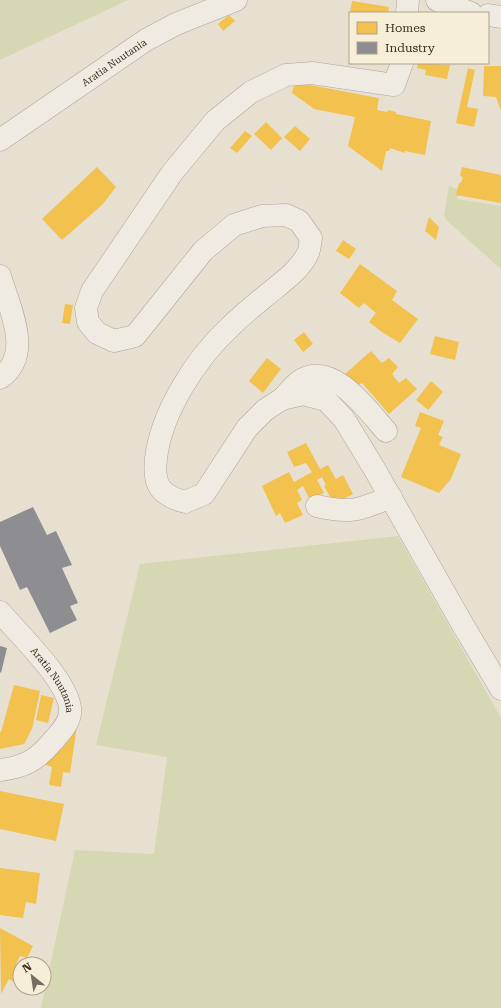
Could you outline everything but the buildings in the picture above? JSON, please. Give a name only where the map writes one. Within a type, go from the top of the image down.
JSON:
[{"type":"street","name":"Aratia Nuutania","points":[[0,140],[146,40],[176,24],[236,0]]},
{"type":"street","points":[[407,12],[408,0]]},
{"type":"street","points":[[436,0],[468,12]]},
{"type":"street","points":[[489,16],[501,18]]},
{"type":"street","points":[[386,431],[340,383],[328,378],[318,377],[302,379],[282,399],[265,410],[247,428],[204,494],[185,502],[169,498],[159,487],[155,472],[158,444],[171,410],[200,360],[229,328],[292,274],[308,253],[311,238],[299,221],[286,215],[262,216],[234,225],[204,252],[135,336],[114,341],[97,333],[88,322],[86,308],[92,291],[172,173],[215,121],[251,92],[286,75],[299,74],[312,74],[394,86],[402,64]]},
{"type":"street","points":[[0,276],[18,344],[17,356],[7,373],[0,378]]},
{"type":"street","points":[[282,399],[303,394],[326,400],[344,419],[391,497],[460,620],[501,689]]},
{"type":"street","points":[[317,506],[338,511],[353,511],[391,497]]},
{"type":"street","name":"Aratia Nuutania","points":[[0,612],[53,673],[65,692],[71,708],[68,720],[60,733],[35,760],[16,768],[0,770]]},
{"type":"green space","points":[[0,0],[128,0],[0,60]]},
{"type":"green space","points":[[449,186],[460,190],[457,199],[501,206],[501,269],[446,220],[444,215]]},
{"type":"green space","points":[[398,536],[501,718],[501,1008],[41,1008],[44,996],[52,996],[52,957],[75,850],[154,854],[167,757],[96,745],[140,564]]}]
